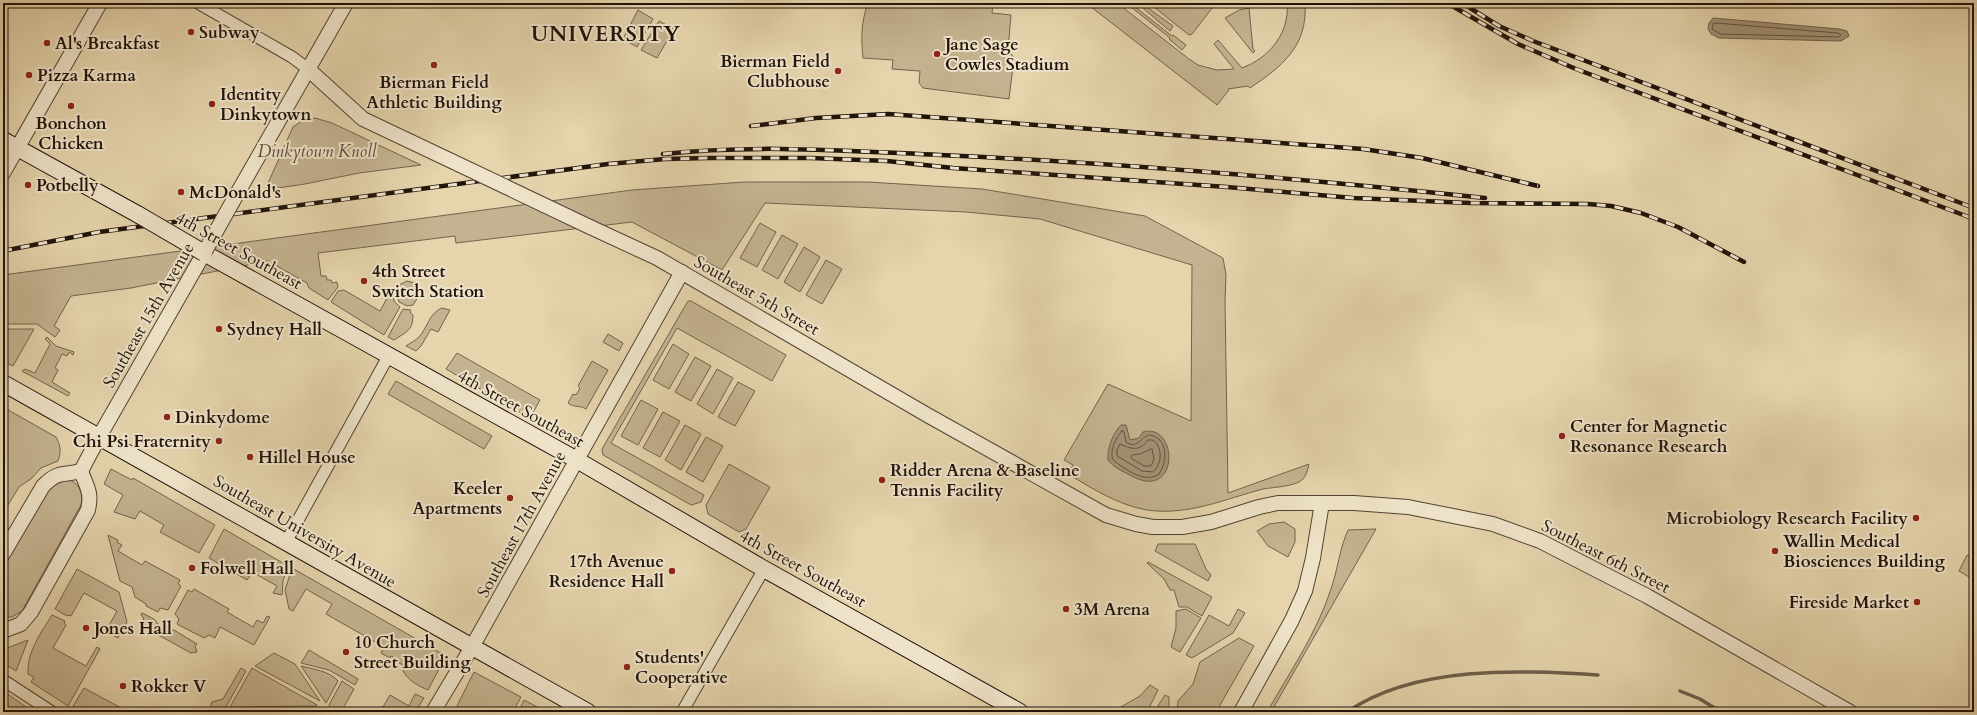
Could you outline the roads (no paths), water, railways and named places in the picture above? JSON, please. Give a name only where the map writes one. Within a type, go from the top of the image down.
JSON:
[{"type":"main road","name":"4th Street Southeast","points":[[3,140],[139,214],[204,253],[577,460],[764,569],[1020,712]]},
{"type":"main road","name":"Southeast University Avenue","points":[[3,383],[588,712]]},
{"type":"street","points":[[3,173],[100,3]]},
{"type":"street","name":"Southeast 5th Street","points":[[198,3],[292,57],[363,119],[658,258],[943,424],[1106,515],[1136,524],[1153,527],[1182,527],[1212,522],[1268,504],[1286,502],[1322,503]]},
{"type":"street","name":"Southeast 15th Avenue","points":[[81,471],[346,3]]},
{"type":"street","name":"Southeast 17th Avenue","points":[[433,712],[472,648],[682,272]]},
{"type":"street","points":[[286,542],[389,355]]},
{"type":"street","points":[[3,554],[43,486],[52,477],[62,473],[81,471],[91,497],[88,510],[31,612],[21,624],[3,631]]},
{"type":"street","points":[[1241,712],[1292,620],[1305,591],[1314,558],[1322,503]]},
{"type":"street","name":"Southeast 6th Street","points":[[1322,503],[1380,504],[1408,507],[1485,522],[1516,531],[1540,541],[1647,596],[1850,712]]},
{"type":"street","points":[[682,712],[764,569]]},
{"type":"street","points":[[3,680],[52,712]]},
{"type":"water","points":[[1713,18],[1839,29],[1847,31],[1849,36],[1841,41],[1719,38],[1711,34],[1708,29],[1709,23]]},
{"type":"water","points":[[1121,425],[1126,425],[1130,440],[1139,438],[1143,432],[1155,432],[1163,439],[1168,449],[1169,461],[1166,472],[1158,479],[1146,481],[1130,475],[1115,467],[1108,460],[1108,451],[1111,441],[1115,432]]},
{"type":"waterway","points":[[1347,712],[1374,697],[1404,686],[1435,678],[1502,672],[1598,675]]},
{"type":"waterway","points":[[1680,691],[1700,699],[1721,712]]},
{"type":"railway","points":[[1447,3],[1518,44],[1576,69],[1974,219]]},
{"type":"railway","points":[[1462,3],[1499,26],[1533,41],[1974,208]]},
{"type":"railway","points":[[751,126],[816,118],[888,114],[1363,149],[1422,158],[1538,186]]},
{"type":"railway","points":[[663,154],[732,149],[802,149],[1008,158],[1212,172],[1485,198]]},
{"type":"railway","points":[[3,251],[99,232],[608,164],[665,159],[811,158],[887,161],[953,168],[1227,187],[1353,198],[1470,203],[1588,204],[1611,206],[1641,213],[1678,227],[1744,262]]},
{"type":"place","name":"Subway","points":[[191,32]]},
{"type":"place","name":"Al's Breakfast","points":[[47,43]]},
{"type":"place","name":"Jane Sage Cowles Stadium","points":[[937,54]]},
{"type":"place","name":"Bierman Field Athletic Building","points":[[434,65]]},
{"type":"place","name":"Bierman Field Clubhouse","points":[[838,71]]},
{"type":"place","name":"Pizza Karma","points":[[29,75]]},
{"type":"place","name":"Identity Dinkytown","points":[[212,104]]},
{"type":"place","name":"Bonchon Chicken","points":[[71,106]]},
{"type":"place","name":"Potbelly","points":[[28,185]]},
{"type":"place","name":"McDonald's","points":[[181,192]]},
{"type":"place","name":"4th Street Switch Station","points":[[364,281]]},
{"type":"place","name":"Sydney Hall","points":[[219,329]]},
{"type":"place","name":"Dinkydome","points":[[167,417]]},
{"type":"place","name":"Center for Magnetic Resonance Research","points":[[1562,436]]},
{"type":"place","name":"Chi Psi Fraternity","points":[[219,441]]},
{"type":"place","name":"Hillel House","points":[[250,457]]},
{"type":"place","name":"Ridder Arena & Baseline Tennis Facility","points":[[882,480]]},
{"type":"place","name":"Keeler Apartments","points":[[510,498]]},
{"type":"place","name":"Microbiology Research Facility","points":[[1916,518]]},
{"type":"place","name":"Wallin Medical Biosciences Building","points":[[1775,551]]},
{"type":"place","name":"Folwell Hall","points":[[192,568]]},
{"type":"place","name":"17th Avenue Residence Hall","points":[[672,571]]},
{"type":"place","name":"Fireside Market","points":[[1917,602]]},
{"type":"place","name":"3M Arena","points":[[1066,609]]},
{"type":"place","name":"Jones Hall","points":[[86,628]]},
{"type":"place","name":"10 Church Street Building","points":[[346,652]]},
{"type":"place","name":"Students' Cooperative","points":[[627,667]]},
{"type":"place","name":"Rokker V","points":[[123,686]]},
{"type":"district","name":"UNIVERSITY","points":[[606,34]]},
{"type":"park label","name":"Dinkytown Knoll","points":[[317,151]]}]
